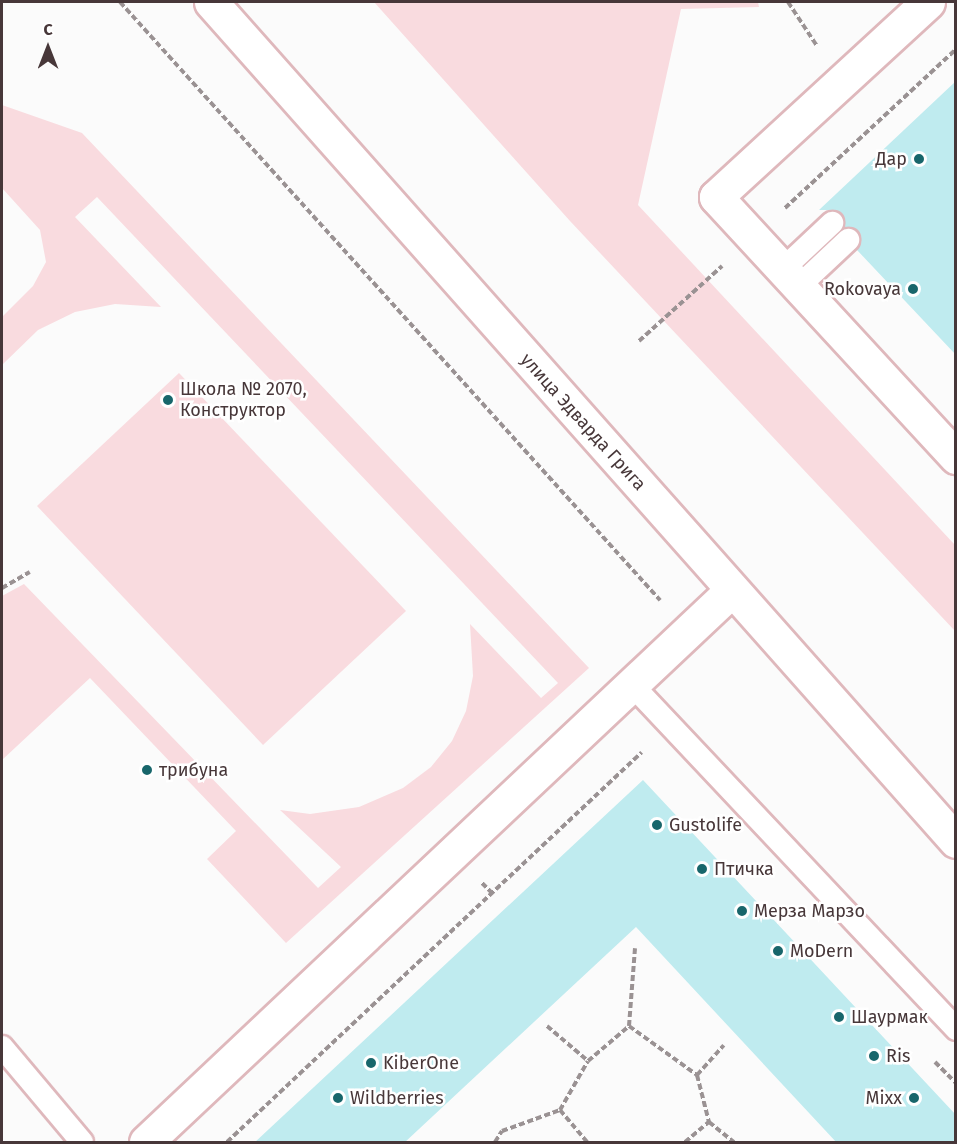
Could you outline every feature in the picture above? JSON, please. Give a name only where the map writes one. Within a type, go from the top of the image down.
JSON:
[{"type":"street","name":"улица Эдварда Грига","points":[[211,2],[956,841]]},
{"type":"street","points":[[928,2],[716,197],[956,457]]},
{"type":"street","points":[[146,1143],[634,687],[732,590]]},
{"type":"lane","points":[[790,278],[832,223]]},
{"type":"lane","points":[[790,278],[848,240]]},
{"type":"lane","points":[[634,687],[956,1029]]},
{"type":"lane","points":[[2,1047],[82,1143]]},
{"type":"path","points":[[120,2],[690,634]]},
{"type":"path","points":[[788,2],[841,82]]},
{"type":"path","points":[[639,341],[956,49]]},
{"type":"path","points":[[2,588],[30,572]]},
{"type":"path","points":[[227,1143],[643,751],[651,760]]},
{"type":"path","points":[[495,1143],[502,1131],[560,1110],[588,1061],[629,1026],[635,948]]},
{"type":"path","points":[[547,1026],[588,1061]]},
{"type":"path","points":[[629,1026],[697,1075],[709,1122],[734,1143]]},
{"type":"path","points":[[697,1075],[724,1044]]},
{"type":"path","points":[[932,1058],[956,1083]]},
{"type":"path","points":[[560,1110],[587,1143]]},
{"type":"path","points":[[685,1143],[709,1122]]},
{"type":"shaded area","points":[[374,2],[758,2],[759,7],[681,9],[638,205],[955,545],[955,631],[570,221]]},
{"type":"shaded area","points":[[2,105],[82,133],[589,668],[286,943],[207,859],[236,831],[90,678],[2,760],[2,596],[24,584],[318,888],[341,867],[280,810],[310,814],[359,807],[403,788],[431,767],[452,741],[466,711],[473,676],[470,624],[541,698],[558,683],[97,197],[75,217],[161,307],[115,304],[75,312],[38,330],[2,365],[2,317],[33,286],[46,262],[40,230],[2,188]]},
{"type":"shaded area","points":[[179,373],[406,611],[263,745],[37,506]]},
{"type":"building","points":[[956,81],[956,355],[857,250],[858,231],[845,227],[836,210],[819,210]]},
{"type":"building","points":[[643,780],[956,1115],[956,1143],[837,1143],[636,927],[404,1143],[254,1143]]},
{"type":"place","name":"Дар","points":[[919,159]]},
{"type":"place","name":"Rokovaya","points":[[913,289]]},
{"type":"place","name":"Школа № 2070, Конструктор","points":[[168,400]]},
{"type":"place","name":"трибуна","points":[[147,770]]},
{"type":"place","name":"Gustolife","points":[[657,825]]},
{"type":"place","name":"Птичка","points":[[702,869]]},
{"type":"place","name":"Мерза Марзо","points":[[742,911]]},
{"type":"place","name":"MoDern","points":[[778,951]]},
{"type":"place","name":"Шаурмак","points":[[839,1017]]},
{"type":"place","name":"Ris","points":[[874,1056]]},
{"type":"place","name":"KiberOne","points":[[371,1063]]},
{"type":"place","name":"Wildberries","points":[[338,1098]]},
{"type":"place","name":"Mixx","points":[[914,1098]]}]
